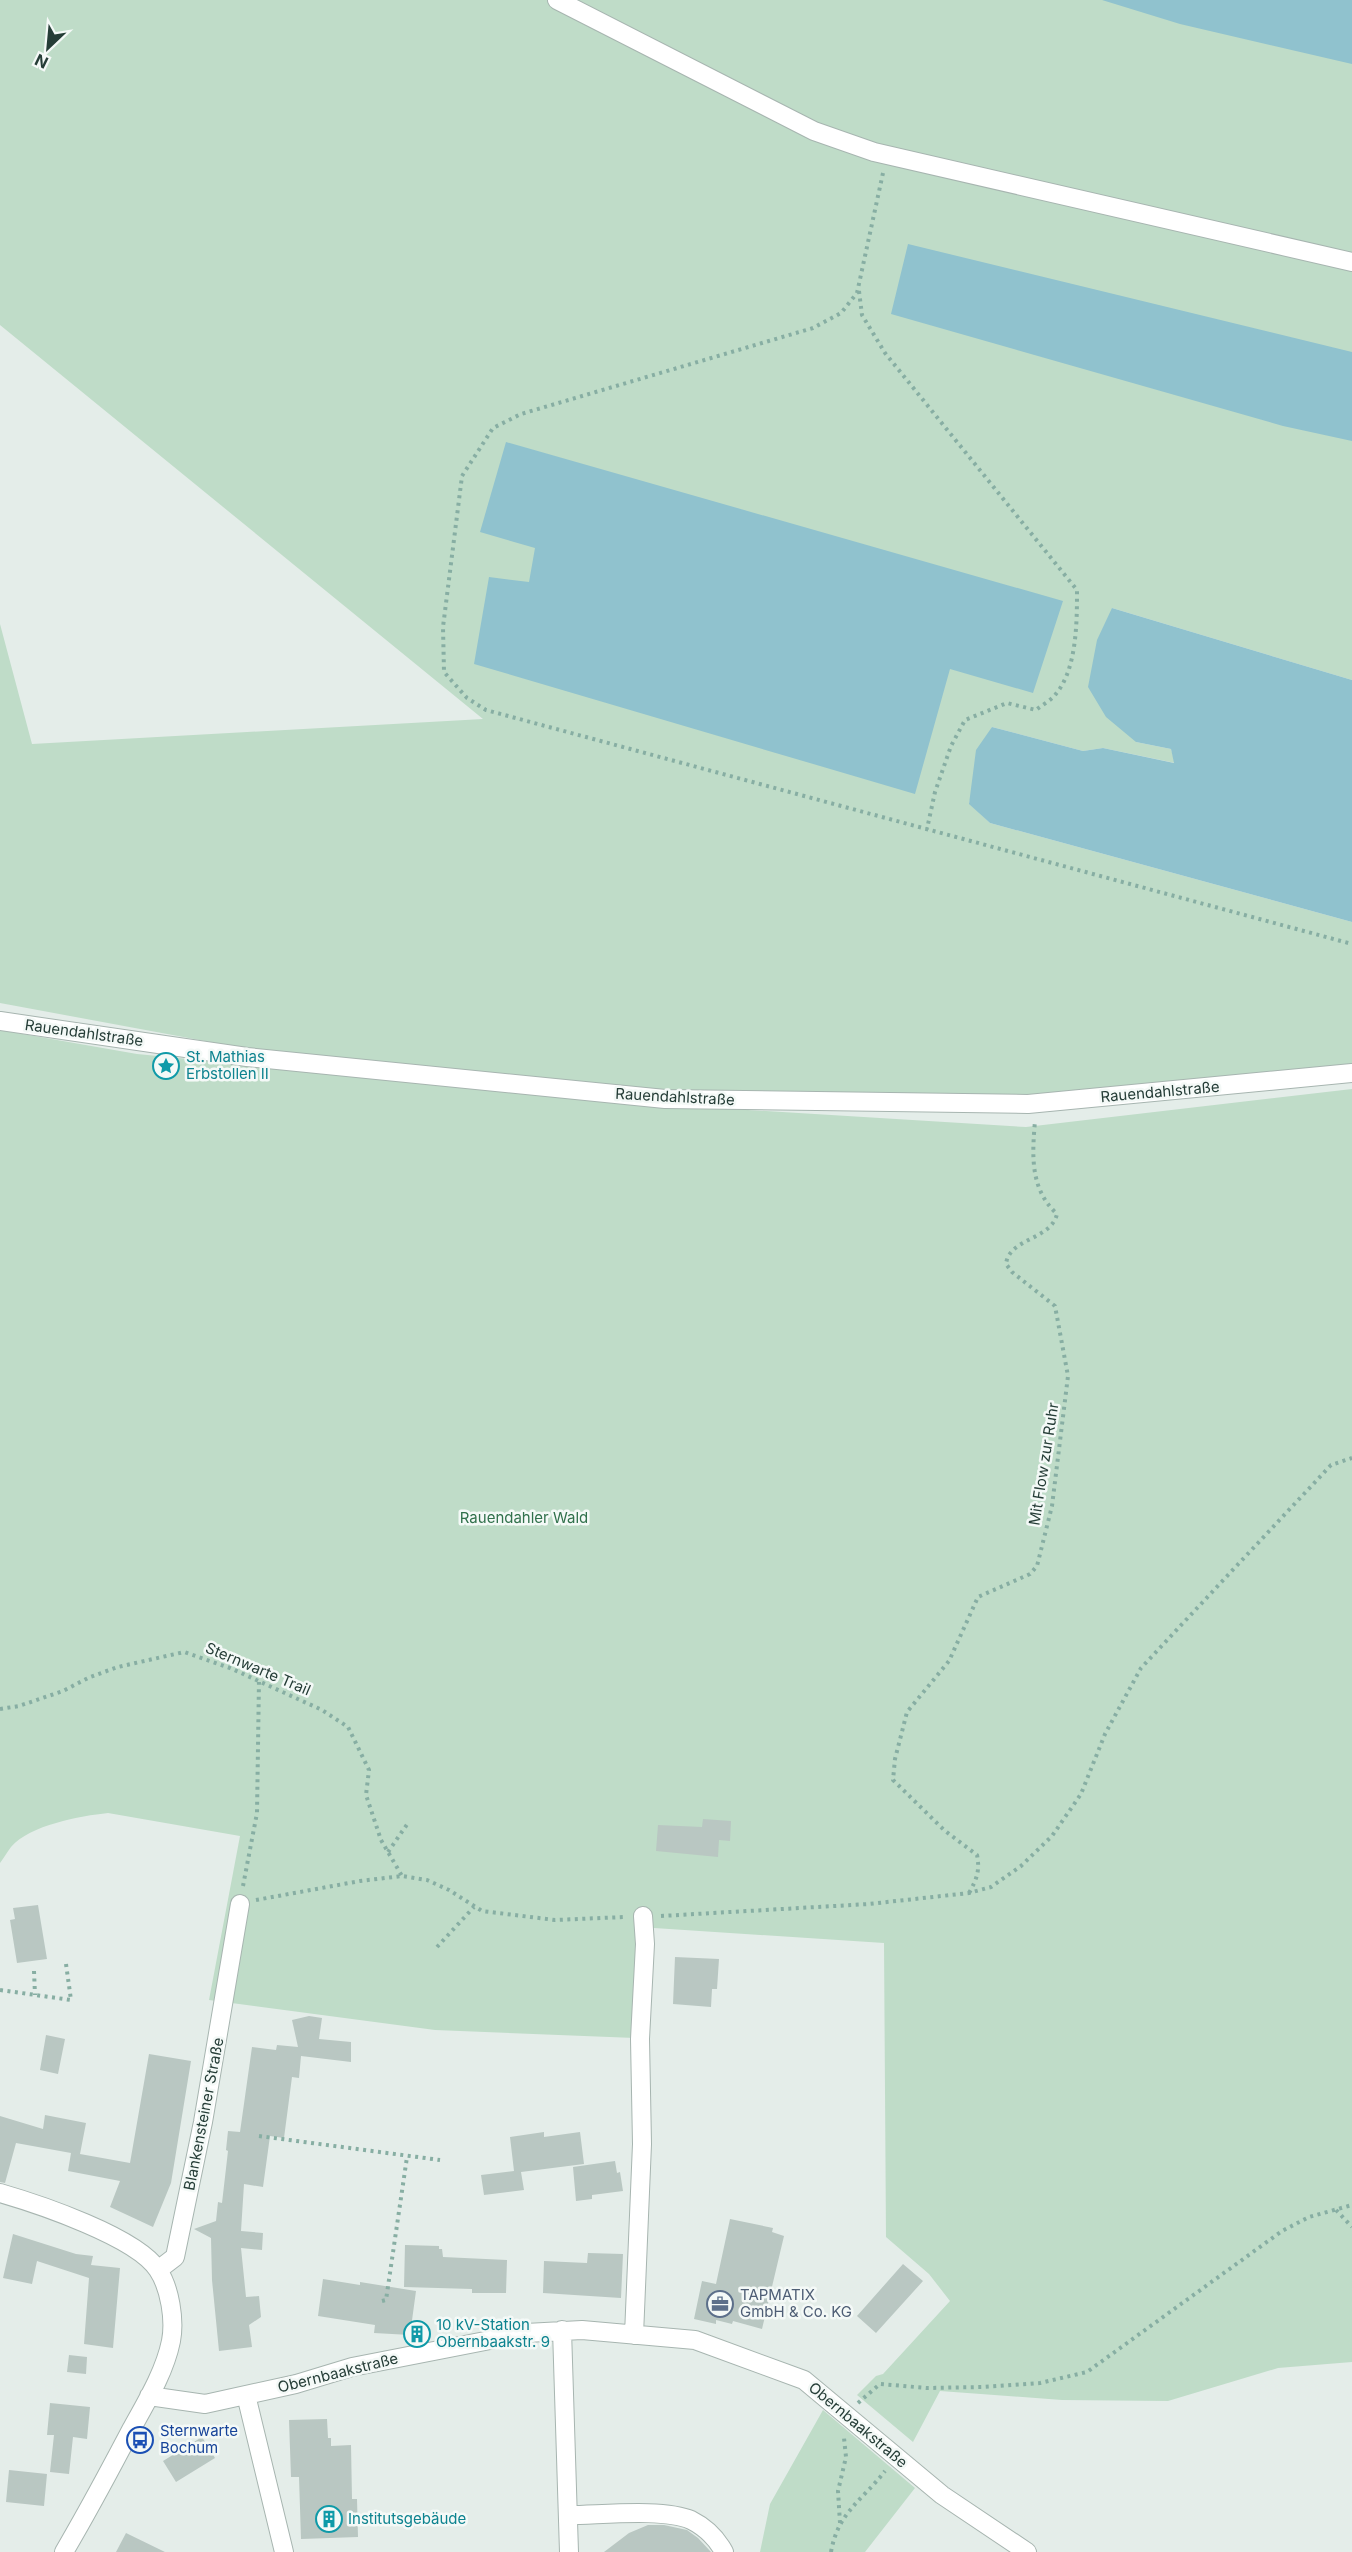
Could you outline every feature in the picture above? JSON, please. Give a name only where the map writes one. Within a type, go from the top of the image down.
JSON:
[{"type":"street","points":[[557,0],[814,131],[886,155],[1352,262]]},
{"type":"street","name":"Rauendahlstraße","points":[[0,1021],[248,1057],[665,1099],[1036,1103],[1352,1073]]},
{"type":"street","name":"Blankensteiner Straße","points":[[158,2270],[175,2257],[241,1950],[240,1904]]},
{"type":"street","points":[[634,2335],[642,2144],[640,2039],[645,1944],[644,1917]]},
{"type":"street","points":[[0,2193],[115,2237],[137,2251],[158,2270],[173,2311],[171,2341],[149,2396],[64,2552]]},
{"type":"street","points":[[562,2330],[569,2552]]},
{"type":"street","name":"Obernbaakstraße","points":[[149,2396],[205,2404],[404,2356],[526,2333],[562,2330],[695,2340],[804,2380],[942,2495],[1027,2552]]},
{"type":"street","points":[[246,2395],[284,2552]]},
{"type":"street","points":[[569,2515],[667,2514],[690,2520],[710,2533],[724,2552]]},
{"type":"path","points":[[886,155],[857,293],[841,313],[813,328],[521,414],[493,428],[462,476],[443,627],[444,672],[467,698],[486,710],[1352,944]]},
{"type":"path","points":[[858,286],[862,315],[885,353],[1077,590],[1077,628],[1070,665],[1056,694],[1036,710],[1007,703],[965,720],[951,746],[935,792],[927,829]]},
{"type":"path","name":"Mit Flow zur Ruhr","points":[[969,1893],[977,1879],[979,1866],[977,1855],[944,1830],[893,1780],[893,1769],[907,1712],[950,1661],[978,1597],[1030,1574],[1037,1566],[1052,1506],[1068,1376],[1058,1317],[1055,1306],[1012,1272],[1006,1264],[1012,1250],[1051,1227],[1058,1214],[1035,1182],[1032,1159],[1036,1103]]},
{"type":"path","points":[[259,1680],[257,1813],[240,1904],[360,1881],[402,1876],[427,1880],[449,1890],[482,1911],[555,1920],[868,1904],[969,1893],[991,1887],[1021,1866],[1052,1836],[1081,1794],[1105,1734],[1141,1668],[1331,1465],[1352,1458]]},
{"type":"path","name":"Sternwarte Trail","points":[[0,1709],[19,1706],[63,1691],[90,1677],[118,1667],[184,1652],[259,1680],[322,1710],[348,1728],[369,1770],[366,1795],[381,1840],[402,1876]]},
{"type":"path","points":[[388,1852],[408,1823]]},
{"type":"path","points":[[436,1947],[474,1907]]},
{"type":"path","points":[[0,1990],[71,2000],[66,1964]]},
{"type":"path","points":[[34,1971],[35,1995]]},
{"type":"path","points":[[259,2136],[440,2160]]},
{"type":"path","points":[[382,2301],[386,2300],[407,2157]]},
{"type":"path","points":[[831,2552],[840,2523],[838,2491],[846,2451],[842,2429],[847,2415],[880,2384],[955,2388],[993,2386],[1040,2383],[1087,2372],[1275,2236],[1308,2217],[1352,2205]]},
{"type":"path","points":[[1336,2210],[1352,2227]]},
{"type":"path","points":[[840,2523],[897,2456]]},
{"type":"green space","points":[[0,0],[1352,0],[1352,680],[1112,608],[1136,742],[1171,749],[1175,763],[1103,748],[1083,751],[992,727],[969,803],[990,823],[1352,922],[1352,1065],[1026,1097],[658,1090],[248,1049],[0,1003],[0,624],[32,744],[483,719],[0,325]]},
{"type":"green space","name":"Rauendahler Wald","points":[[0,1030],[137,1054],[666,1105],[1026,1127],[1352,1089],[1352,2362],[1278,2368],[1168,2401],[1062,2400],[940,2391],[913,2442],[857,2395],[876,2376],[883,2374],[950,2301],[929,2274],[886,2237],[884,1943],[639,1927],[635,2038],[435,2030],[209,2000],[240,1836],[108,1813],[70,1819],[30,1833],[11,1847],[0,1863]]},
{"type":"green space","points":[[823,2410],[915,2488],[865,2552],[760,2552],[770,2504]]},
{"type":"water","points":[[1102,0],[1352,0],[1352,64],[1180,24]]},
{"type":"water","points":[[908,244],[1352,352],[1352,441],[1283,426],[891,314]]},
{"type":"water","points":[[506,442],[1063,601],[1033,693],[950,669],[915,794],[474,664],[489,577],[529,582],[535,548],[480,532]]},
{"type":"water","points":[[1112,608],[1352,680],[1352,922],[990,823],[969,804],[976,750],[992,727],[1083,751],[1103,748],[1174,763],[1171,749],[1136,742],[1106,717],[1088,687],[1097,640]]},
{"type":"building","points":[[703,1819],[731,1821],[730,1841],[719,1840],[718,1857],[656,1851],[658,1825],[702,1827]]},
{"type":"building","points":[[38,1905],[47,1959],[17,1963],[10,1920],[15,1919],[13,1908]]},
{"type":"building","points":[[675,1957],[719,1959],[717,1989],[712,1989],[711,2007],[673,2004]]},
{"type":"building","points":[[309,2016],[322,2018],[319,2039],[351,2042],[351,2062],[301,2056],[299,2078],[292,2077],[284,2138],[270,2136],[263,2187],[244,2184],[241,2231],[263,2233],[262,2250],[241,2248],[246,2297],[259,2296],[261,2317],[249,2325],[252,2347],[219,2351],[212,2280],[211,2238],[194,2229],[216,2221],[218,2202],[222,2203],[228,2131],[240,2132],[252,2047],[276,2050],[277,2045],[298,2047],[292,2020]]},
{"type":"building","points":[[46,2035],[65,2039],[58,2074],[40,2070]]},
{"type":"building","points":[[149,2054],[191,2061],[171,2183],[153,2227],[110,2207],[120,2181],[68,2171],[71,2153],[16,2143],[5,2183],[0,2182],[0,2116],[43,2129],[45,2115],[86,2123],[80,2154],[130,2163]]},
{"type":"building","points":[[544,2132],[544,2137],[580,2132],[584,2164],[521,2172],[524,2190],[484,2195],[481,2175],[514,2171],[510,2137]]},
{"type":"building","points":[[615,2161],[617,2173],[620,2172],[623,2191],[592,2195],[592,2199],[576,2201],[573,2167]]},
{"type":"building","points":[[730,2219],[773,2228],[772,2232],[784,2236],[762,2329],[733,2321],[732,2324],[716,2320],[716,2324],[694,2319],[702,2281],[716,2284]]},
{"type":"building","points":[[13,2234],[76,2254],[93,2256],[91,2265],[120,2268],[113,2348],[84,2344],[89,2278],[37,2261],[32,2284],[3,2278]]},
{"type":"building","points":[[405,2245],[439,2246],[443,2257],[507,2260],[506,2293],[472,2293],[472,2289],[404,2287]]},
{"type":"building","points":[[588,2253],[623,2254],[621,2298],[543,2293],[544,2261],[587,2263]]},
{"type":"building","points":[[903,2264],[923,2281],[876,2333],[857,2316]]},
{"type":"building","points":[[323,2279],[416,2291],[410,2335],[374,2333],[375,2325],[318,2316]]},
{"type":"building","points":[[69,2355],[87,2357],[86,2374],[67,2372]]},
{"type":"building","points":[[50,2403],[90,2407],[87,2439],[73,2437],[69,2474],[50,2472],[54,2435],[47,2435]]},
{"type":"building","points":[[327,2419],[331,2446],[351,2445],[352,2499],[357,2499],[358,2537],[301,2539],[299,2477],[291,2477],[289,2420]]},
{"type":"building","points":[[202,2437],[215,2458],[176,2482],[163,2461]]},
{"type":"building","points":[[9,2470],[47,2474],[44,2506],[6,2502]]},
{"type":"building","points":[[648,2525],[664,2525],[687,2530],[711,2552],[604,2552],[629,2533]]},
{"type":"building","points":[[126,2533],[165,2552],[116,2552]]},
{"type":"place","name":"St. Mathias Erbstollen II","points":[[166,1066]]},
{"type":"place","name":"TAPMATIX GmbH & Co. KG","points":[[720,2304]]},
{"type":"place","name":"10 kV-Station Obernbaakstr. 9","points":[[417,2334]]},
{"type":"place","name":"Sternwarte Bochum","points":[[140,2440]]},
{"type":"place","name":"Institutsgebäude","points":[[329,2519]]}]
